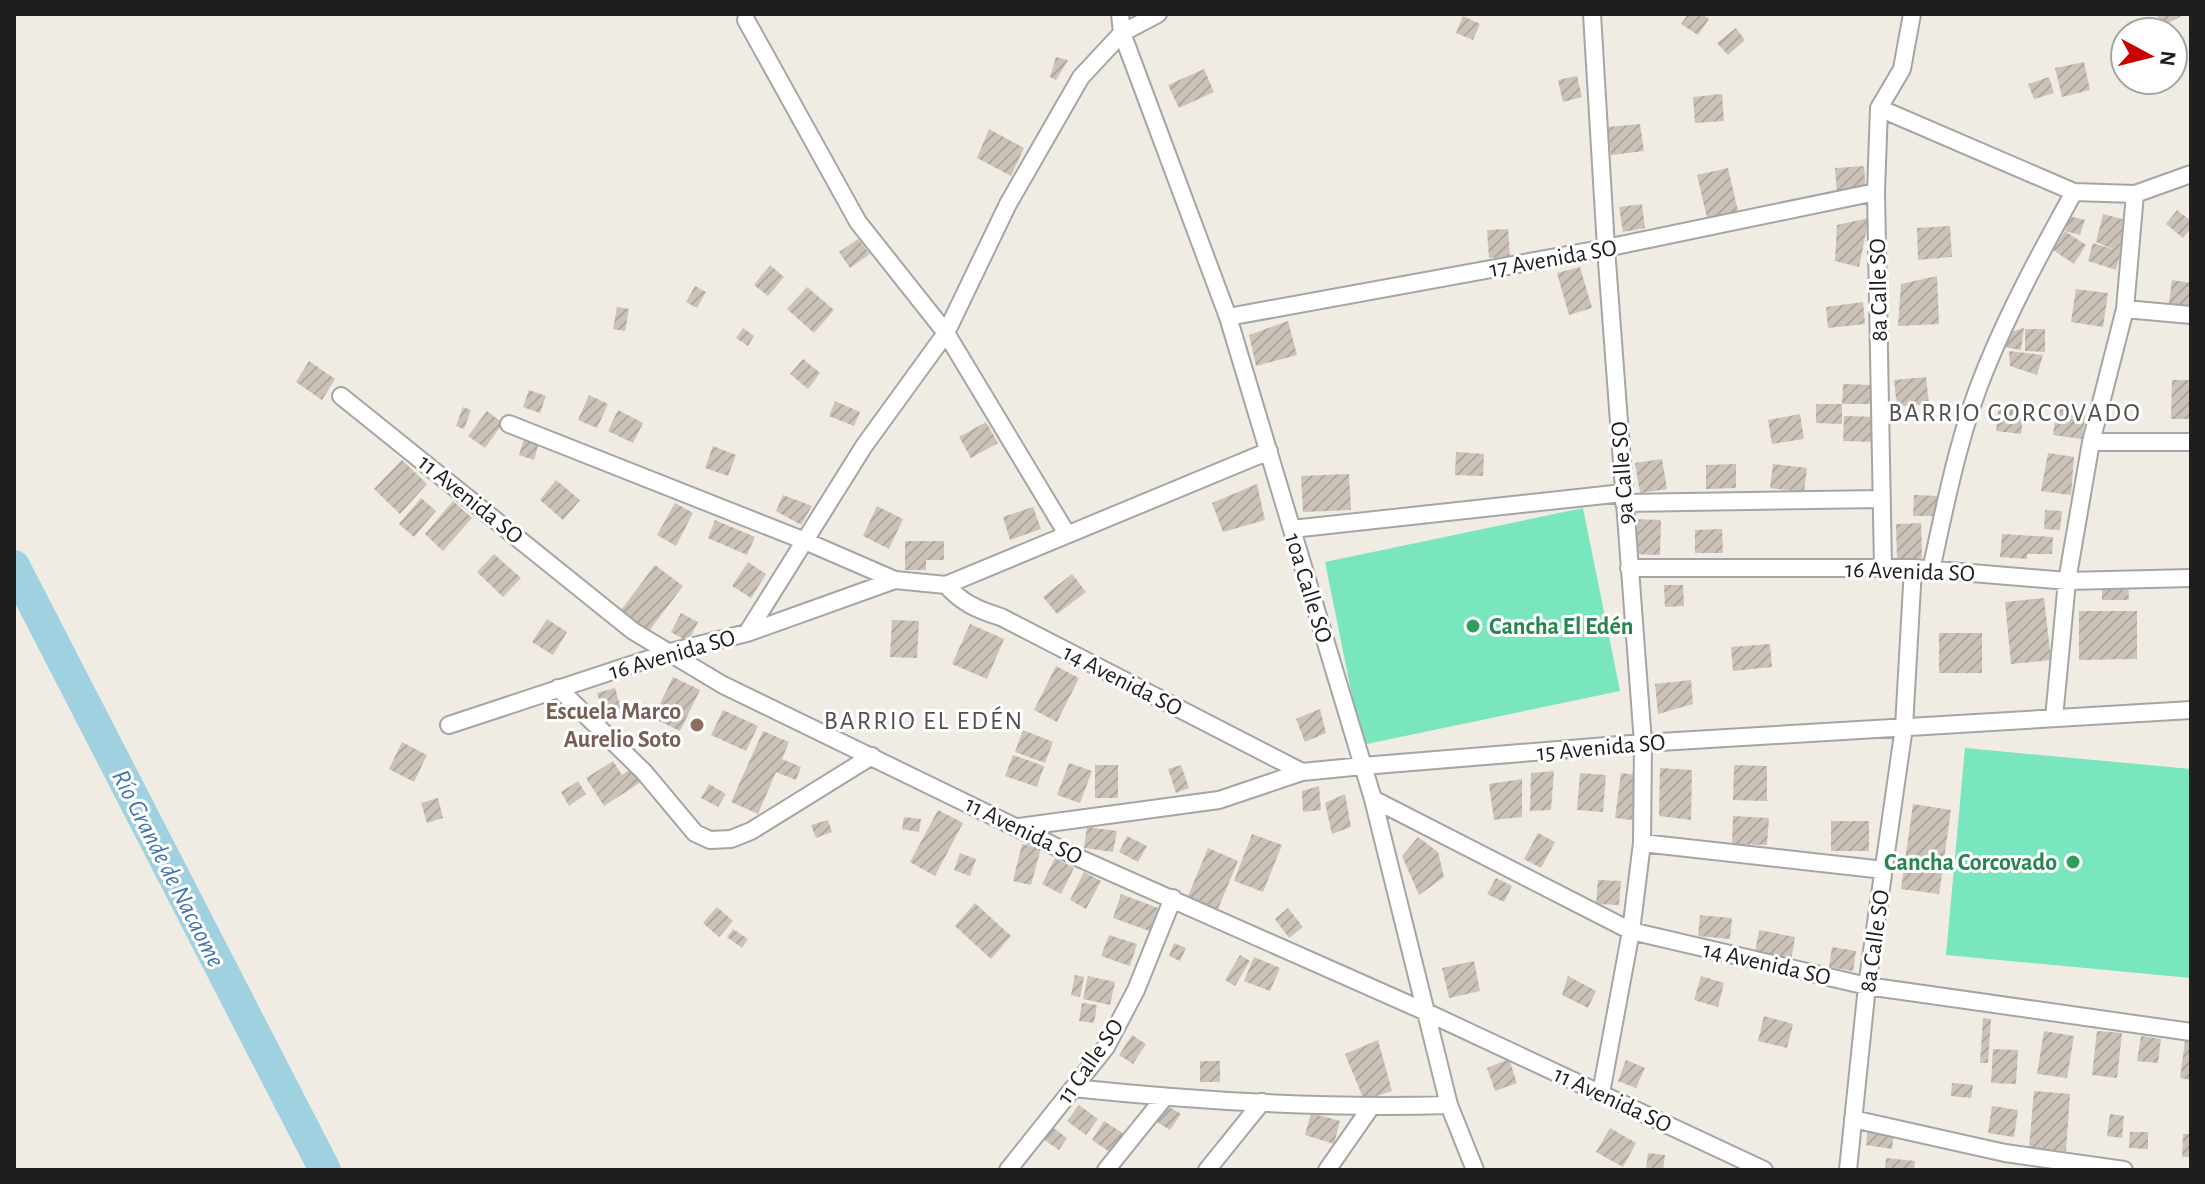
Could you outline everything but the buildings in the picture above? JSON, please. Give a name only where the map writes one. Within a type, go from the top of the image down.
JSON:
[{"type":"street","name":"10a Calle SO","points":[[1120,14],[1122,33],[1228,317],[1373,799],[1449,1105],[1475,1170]]},
{"type":"street","points":[[747,633],[864,446],[946,333],[1008,204],[1081,77],[1122,33],[1158,14]]},
{"type":"street","name":"9a Calle SO","points":[[1592,14],[1643,743],[1642,843],[1631,931],[1601,1093]]},
{"type":"street","points":[[1912,14],[1902,69],[1879,108],[2074,192],[2135,194],[2191,174]]},
{"type":"street","points":[[746,20],[858,222],[946,333],[1067,534]]},
{"type":"street","name":"8a Calle SO","points":[[1879,108],[1876,192],[1883,568]]},
{"type":"street","name":"17 Avenida SO","points":[[1228,317],[1606,248],[1876,192]]},
{"type":"street","points":[[1931,570],[1959,447],[1985,370],[2029,274],[2074,192]]},
{"type":"street","points":[[2054,718],[2067,581],[2091,442],[2125,309],[2135,194]]},
{"type":"street","points":[[2125,309],[2191,315]]},
{"type":"street","name":"11 Avenida SO","points":[[341,396],[633,631],[723,685],[1017,827],[1424,1011],[1764,1170]]},
{"type":"street","points":[[509,424],[805,541],[895,580],[946,585],[1269,451]]},
{"type":"street","points":[[2091,442],[2191,442]]},
{"type":"street","points":[[1292,529],[1624,498],[1882,499]]},
{"type":"street","name":"16 Avenida SO","points":[[1629,568],[1913,568],[2067,581],[2191,578]]},
{"type":"street","name":"8a Calle SO","points":[[1848,1170],[1867,986],[1904,727],[1913,568]]},
{"type":"street","name":"16 Avenida SO","points":[[449,725],[670,652],[747,633],[895,580]]},
{"type":"street","name":"14 Avenida SO","points":[[946,585],[957,598],[973,608],[1001,617],[1302,772]]},
{"type":"street","points":[[558,688],[644,772],[695,833],[710,840],[731,839],[751,831],[872,756]]},
{"type":"street","name":"15 Avenida SO","points":[[1017,827],[1219,800],[1302,772],[1643,743],[2191,710]]},
{"type":"street","name":"14 Avenida SO","points":[[1373,799],[1631,931],[1867,986],[2191,1032]]},
{"type":"street","points":[[1642,843],[1884,870]]},
{"type":"street","name":"11 Calle SO","points":[[1008,1170],[1106,1047],[1130,1001],[1173,898]]},
{"type":"street","points":[[1073,1088],[1164,1098],[1371,1107],[1449,1105]]},
{"type":"street","points":[[1106,1170],[1164,1098]]},
{"type":"street","points":[[1207,1170],[1262,1102]]},
{"type":"street","points":[[1327,1170],[1371,1107]]},
{"type":"street","points":[[1853,1119],[2005,1153],[2124,1170]]},
{"type":"green space","name":"Cancha El Edén","points":[[1583,508],[1620,691],[1362,745],[1325,562]]},
{"type":"green space","name":"Cancha Corcovado","points":[[1965,748],[2191,769],[2191,978],[1946,955]]},
{"type":"waterway","name":"Río Grande de Nacaome","points":[[14,566],[325,1170]]},
{"type":"place","name":"Cancha El Edén","points":[[1473,626]]},
{"type":"place","name":"Escuela Marco Aurelio Soto","points":[[697,725]]},
{"type":"place","name":"Cancha Corcovado","points":[[2073,862]]},
{"type":"district","name":"BARRIO CORCOVADO","points":[[2015,412]]},
{"type":"district","name":"BARRIO EL EDÉN","points":[[924,720]]}]
